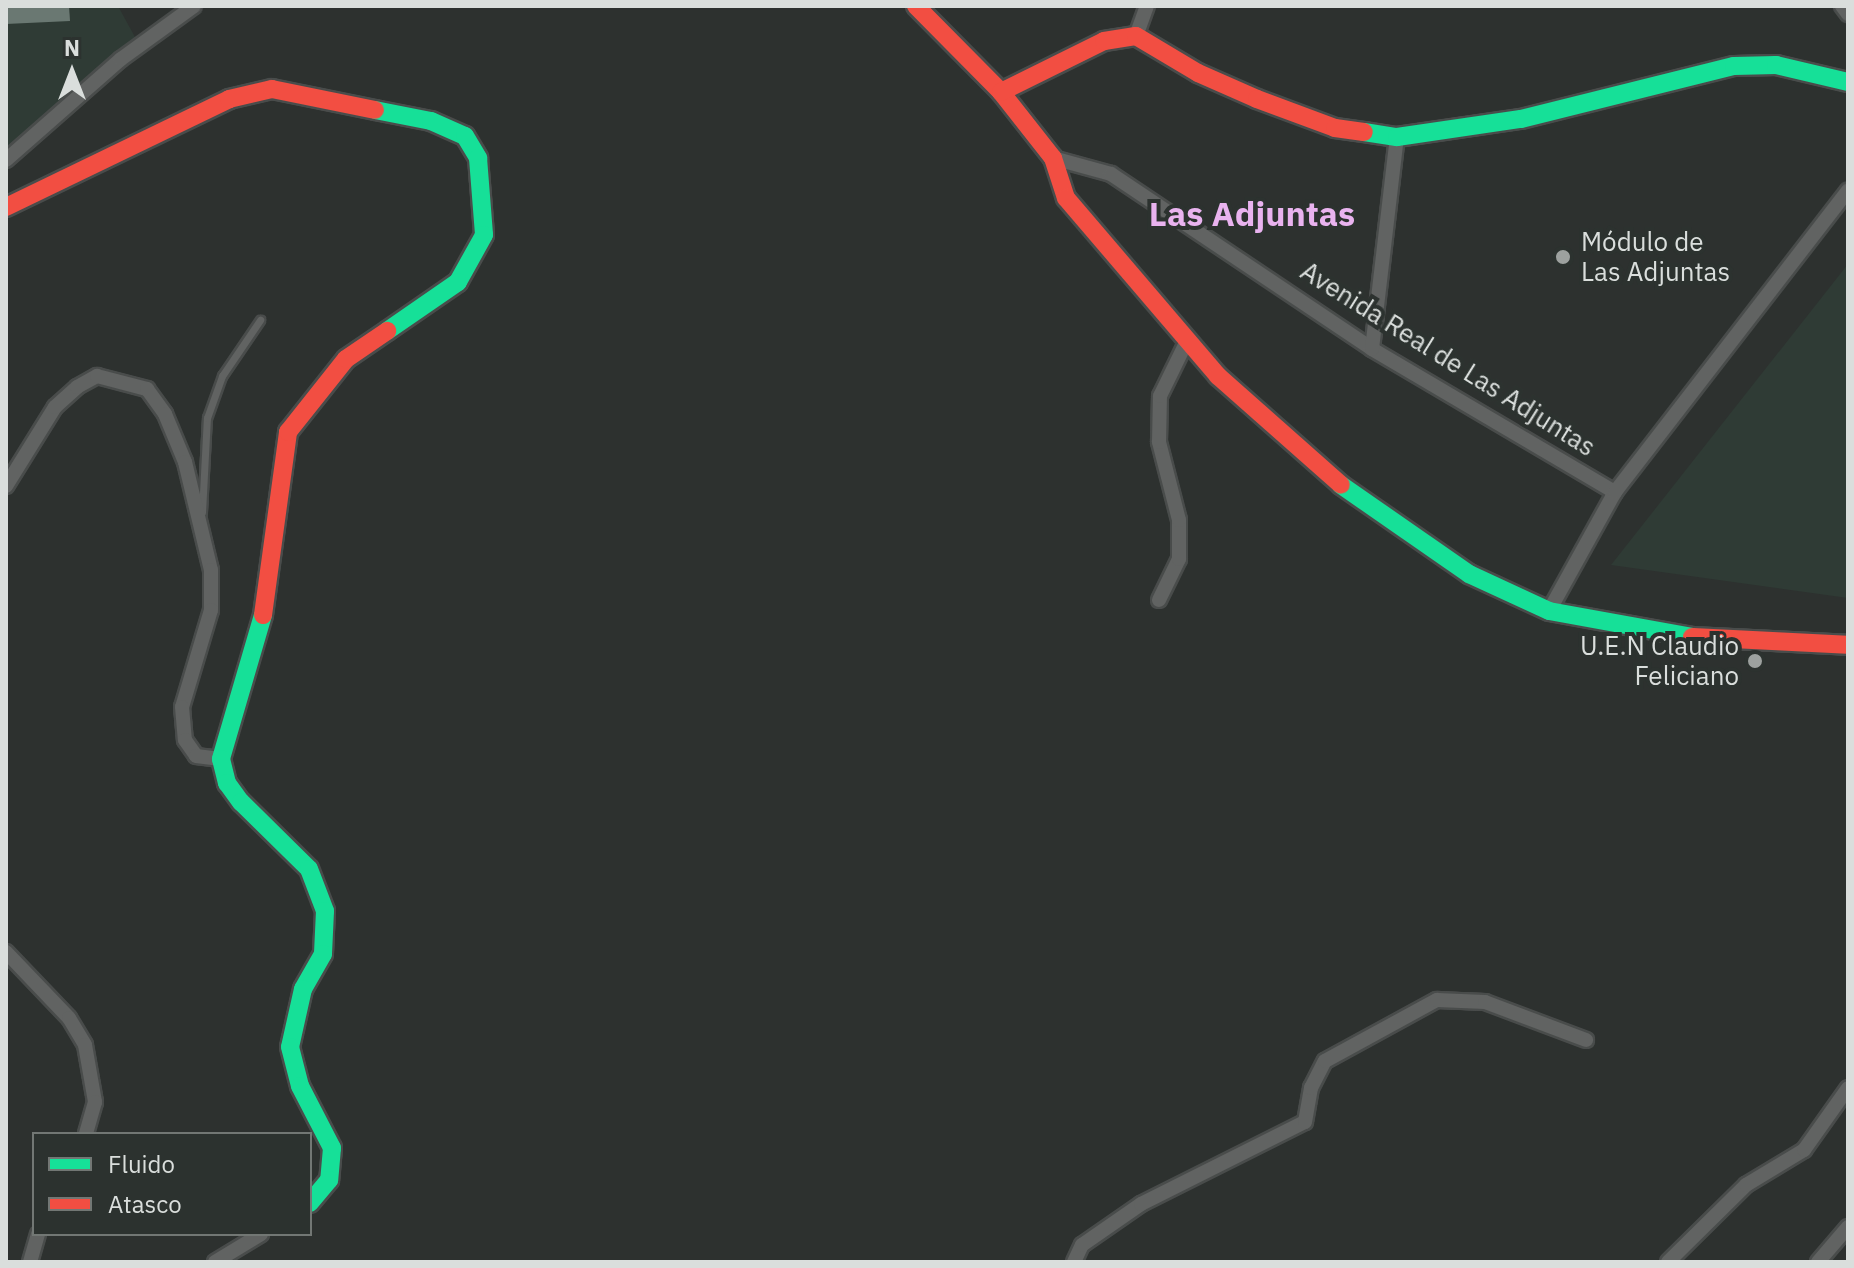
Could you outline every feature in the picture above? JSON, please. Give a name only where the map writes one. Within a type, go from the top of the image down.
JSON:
[{"type":"street","points":[[6,160],[121,59],[194,6]]},
{"type":"street","points":[[916,6],[957,42],[1001,92],[1053,158],[1066,198],[1218,376],[1329,476],[1469,574],[1549,611],[1667,636],[1848,645]]},
{"type":"street","points":[[1136,36],[1147,6]]},
{"type":"street","points":[[1842,6],[1848,14]]},
{"type":"street","points":[[1001,92],[1104,41],[1136,36],[1198,73],[1257,99],[1335,128],[1397,137],[1521,119],[1734,66],[1776,65],[1848,82]]},
{"type":"street","points":[[6,207],[229,99],[263,90],[337,98],[431,121],[458,131],[472,144],[485,207],[484,235],[470,266],[458,282],[346,359],[288,432],[264,613],[221,759],[223,775],[241,802],[309,869],[325,911],[323,954],[303,989],[290,1047],[300,1086],[332,1148],[329,1180],[312,1201]]},
{"type":"street","points":[[1372,349],[1397,137]]},
{"type":"street","name":"Avenida Real de Las Adjuntas","points":[[1053,158],[1111,174],[1372,349],[1615,492]]},
{"type":"street","points":[[1549,611],[1615,492],[1848,190]]},
{"type":"street","points":[[1159,600],[1179,559],[1179,520],[1159,442],[1160,396],[1187,341]]},
{"type":"street","points":[[6,486],[55,407],[97,376],[147,389],[165,414],[185,462],[211,570],[211,610],[182,707],[184,729],[196,756],[221,759]]},
{"type":"street","points":[[6,952],[69,1018],[85,1045],[95,1102],[87,1132]]},
{"type":"street","points":[[1074,1262],[1082,1245],[1141,1204],[1305,1122],[1311,1088],[1325,1061],[1437,1000],[1485,1002],[1586,1040]]},
{"type":"street","points":[[1668,1262],[1746,1185],[1804,1150],[1848,1089]]},
{"type":"street","points":[[1818,1262],[1848,1227]]},
{"type":"street","points":[[30,1262],[37,1236]]},
{"type":"street","points":[[215,1262],[258,1236]]},
{"type":"lane","points":[[201,526],[207,418],[222,376],[260,320]]},
{"type":"shaded area","points":[[6,6],[118,6],[141,48],[6,158]]},
{"type":"shaded area","points":[[1848,264],[1848,598],[1611,565]]},
{"type":"building","points":[[6,6],[69,6],[70,21],[6,24]]},
{"type":"traffic: fast","points":[[1364,132],[1397,137],[1521,119],[1734,66],[1776,65],[1848,82]]},
{"type":"traffic: fast","points":[[375,110],[431,121],[465,136],[478,158],[484,235],[458,282],[387,331]]},
{"type":"traffic: fast","points":[[1341,485],[1469,574],[1549,611],[1692,637]]},
{"type":"traffic: fast","points":[[263,615],[221,759],[227,783],[241,802],[309,869],[325,911],[323,954],[303,989],[290,1047],[300,1086],[332,1148],[329,1180],[312,1201]]},
{"type":"traffic: jam","points":[[916,6],[1001,92],[1053,158],[1066,198],[1218,376],[1341,485]]},
{"type":"traffic: jam","points":[[1001,92],[1104,41],[1136,36],[1198,73],[1257,99],[1335,128],[1364,132]]},
{"type":"traffic: jam","points":[[6,207],[229,99],[272,89],[375,110]]},
{"type":"traffic: jam","points":[[263,615],[288,432],[346,359],[387,331]]},
{"type":"traffic: jam","points":[[1692,637],[1848,645]]},
{"type":"place","name":"Módulo de Las Adjuntas","points":[[1563,257]]},
{"type":"place","name":"U.E.N Claudio Feliciano","points":[[1755,661]]},
{"type":"district","name":"Las Adjuntas","points":[[1252,214]]}]
